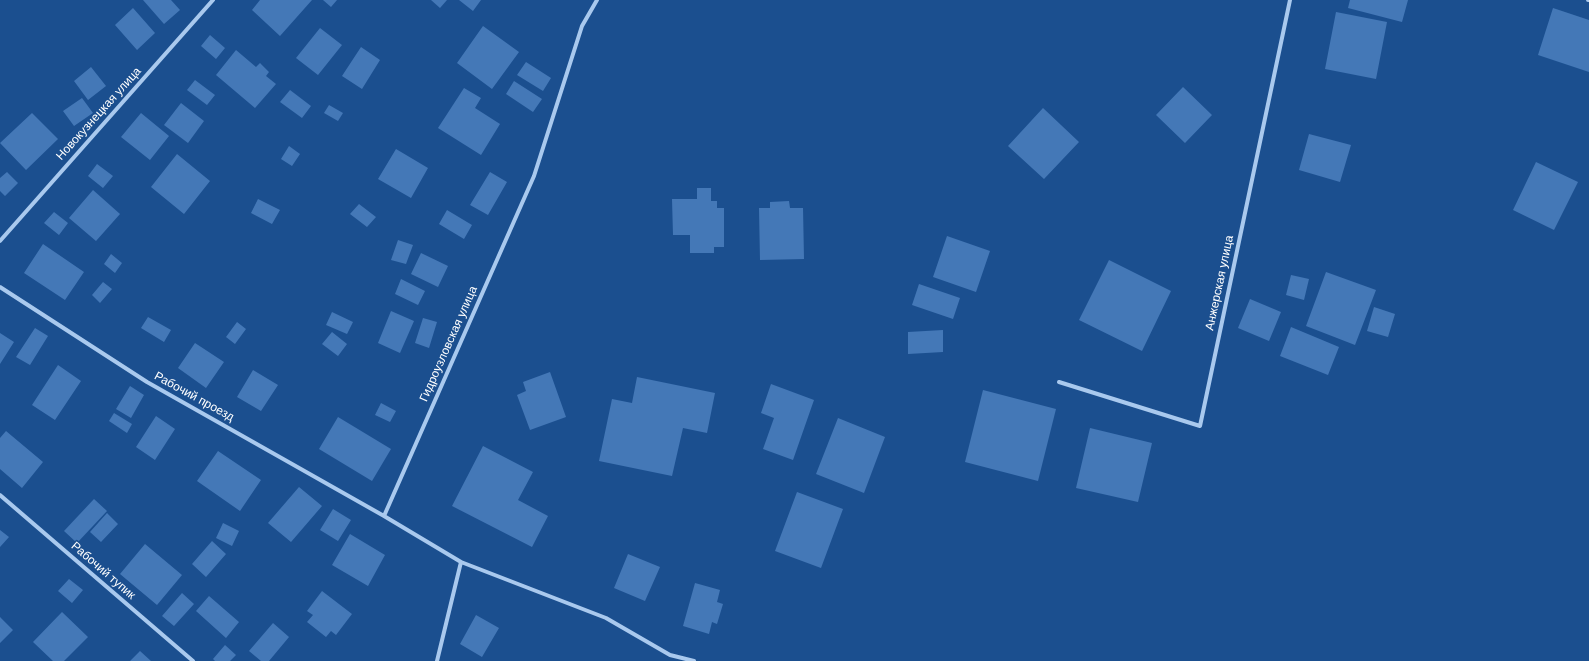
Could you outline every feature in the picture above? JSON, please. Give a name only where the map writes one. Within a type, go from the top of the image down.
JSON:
[{"type":"street","name":"Новокузнецкая улица","points":[[0,241],[213,0]]},
{"type":"street","name":"Гидроузловская улица","points":[[384,516],[534,176],[582,26],[597,0]]},
{"type":"street","name":"Анжерская улица","points":[[1059,382],[1200,426],[1290,0]]},
{"type":"street","name":"Рабочий проезд","points":[[0,287],[147,382],[384,516]]},
{"type":"street","name":"Рабочий тупик","points":[[0,496],[193,661]]},
{"type":"street","points":[[384,516],[461,562],[606,618],[670,655],[694,661]]},
{"type":"street","points":[[437,661],[461,562]]},
{"type":"building","points":[[143,0],[171,0],[180,10],[164,24]]},
{"type":"building","points":[[260,0],[312,0],[280,36],[252,10]]},
{"type":"building","points":[[323,0],[337,0],[331,7]]},
{"type":"building","points":[[431,0],[447,0],[440,8]]},
{"type":"building","points":[[459,0],[481,0],[473,11]]},
{"type":"building","points":[[1350,0],[1408,0],[1402,22],[1348,8]]},
{"type":"building","points":[[133,8],[155,33],[137,50],[115,25]]},
{"type":"building","points":[[1553,8],[1589,20],[1589,72],[1538,55]]},
{"type":"building","points":[[1336,12],[1387,22],[1376,79],[1325,69]]},
{"type":"building","points":[[483,26],[519,52],[492,89],[457,63]]},
{"type":"building","points":[[320,28],[342,45],[318,75],[296,58]]},
{"type":"building","points":[[210,35],[225,48],[216,59],[201,46]]},
{"type":"building","points":[[361,47],[380,60],[362,89],[342,76]]},
{"type":"building","points":[[236,50],[256,67],[260,63],[269,72],[266,76],[276,84],[255,108],[216,75]]},
{"type":"building","points":[[526,62],[551,78],[543,91],[517,75]]},
{"type":"building","points":[[91,67],[106,86],[88,100],[74,81]]},
{"type":"building","points":[[195,80],[215,95],[207,105],[187,90]]},
{"type":"building","points":[[514,81],[542,99],[533,112],[506,94]]},
{"type":"building","points":[[1183,87],[1212,115],[1185,143],[1156,115]]},
{"type":"building","points":[[464,88],[481,98],[475,108],[500,124],[481,155],[438,128]]},
{"type":"building","points":[[290,90],[311,106],[302,118],[280,102]]},
{"type":"building","points":[[82,98],[93,113],[74,126],[63,111]]},
{"type":"building","points":[[181,103],[204,121],[188,143],[164,125]]},
{"type":"building","points":[[329,105],[343,113],[338,121],[324,113]]},
{"type":"building","points":[[1043,108],[1079,142],[1044,179],[1008,146]]},
{"type":"building","points":[[32,113],[58,139],[26,170],[0,143]]},
{"type":"building","points":[[141,113],[169,136],[150,160],[121,137]]},
{"type":"building","points":[[1309,134],[1351,145],[1340,182],[1299,170]]},
{"type":"building","points":[[289,146],[300,154],[292,166],[281,159]]},
{"type":"building","points":[[396,149],[428,168],[411,198],[378,179]]},
{"type":"building","points":[[177,154],[210,181],[184,214],[151,187]]},
{"type":"building","points":[[1536,162],[1578,182],[1554,230],[1513,210]]},
{"type":"building","points":[[97,164],[113,176],[103,188],[88,176]]},
{"type":"building","points":[[7,172],[18,183],[5,196],[0,191],[0,178]]},
{"type":"building","points":[[490,172],[507,182],[488,215],[470,205]]},
{"type":"building","points":[[697,188],[711,188],[711,201],[717,201],[717,208],[724,208],[724,247],[714,247],[714,253],[690,253],[690,235],[673,235],[672,199],[697,199]]},
{"type":"building","points":[[93,190],[120,214],[96,241],[69,218]]},
{"type":"building","points":[[258,199],[280,210],[272,224],[251,213]]},
{"type":"building","points":[[789,201],[790,208],[803,208],[804,259],[760,260],[759,208],[770,208],[770,202]]},
{"type":"building","points":[[359,204],[376,217],[367,227],[350,214]]},
{"type":"building","points":[[447,210],[472,225],[464,239],[439,224]]},
{"type":"building","points":[[54,212],[68,223],[59,235],[44,223]]},
{"type":"building","points":[[947,236],[990,251],[976,292],[933,277]]},
{"type":"building","points":[[398,240],[413,245],[406,264],[391,260]]},
{"type":"building","points":[[43,244],[84,272],[65,300],[24,273]]},
{"type":"building","points":[[421,253],[448,266],[438,287],[411,274]]},
{"type":"building","points":[[111,254],[122,263],[115,273],[104,264]]},
{"type":"building","points":[[1109,260],[1171,291],[1142,351],[1079,320]]},
{"type":"building","points":[[1326,272],[1376,290],[1355,345],[1306,326]]},
{"type":"building","points":[[1291,275],[1309,279],[1304,300],[1286,295]]},
{"type":"building","points":[[401,279],[425,291],[418,305],[395,294]]},
{"type":"building","points":[[103,282],[112,289],[100,303],[92,295]]},
{"type":"building","points":[[919,284],[960,298],[953,319],[912,305]]},
{"type":"building","points":[[1250,299],[1281,312],[1269,341],[1238,328]]},
{"type":"building","points":[[1374,307],[1395,314],[1388,337],[1367,331]]},
{"type":"building","points":[[391,311],[414,321],[400,353],[378,343]]},
{"type":"building","points":[[332,312],[353,322],[347,334],[326,325]]},
{"type":"building","points":[[148,317],[171,330],[164,342],[141,328]]},
{"type":"building","points":[[423,318],[437,322],[429,348],[415,343]]},
{"type":"building","points":[[237,322],[246,329],[235,344],[226,337]]},
{"type":"building","points":[[1291,327],[1339,347],[1328,375],[1280,356]]},
{"type":"building","points":[[35,328],[48,336],[30,365],[16,357]]},
{"type":"building","points":[[943,330],[943,352],[908,354],[908,332]]},
{"type":"building","points":[[332,332],[347,344],[338,356],[322,344]]},
{"type":"building","points":[[0,333],[14,342],[0,364]]},
{"type":"building","points":[[195,343],[224,362],[206,388],[178,368]]},
{"type":"building","points":[[58,365],[81,381],[55,420],[32,405]]},
{"type":"building","points":[[253,370],[278,385],[261,411],[237,397]]},
{"type":"building","points":[[550,372],[566,417],[530,430],[517,395],[526,391],[523,382]]},
{"type":"building","points":[[637,377],[715,393],[707,433],[683,428],[672,476],[599,461],[612,399],[632,403]]},
{"type":"building","points":[[771,384],[814,400],[793,460],[763,449],[774,418],[761,413]]},
{"type":"building","points":[[130,386],[144,395],[131,418],[116,409]]},
{"type":"building","points":[[983,390],[1056,409],[1038,481],[965,462]]},
{"type":"building","points":[[381,403],[396,411],[390,422],[375,415]]},
{"type":"building","points":[[114,413],[132,424],[127,433],[109,421]]},
{"type":"building","points":[[156,416],[175,429],[155,460],[136,447]]},
{"type":"building","points":[[338,417],[391,449],[372,481],[319,449]]},
{"type":"building","points":[[838,418],[885,437],[864,493],[816,474]]},
{"type":"building","points":[[1090,428],[1152,443],[1138,502],[1076,488]]},
{"type":"building","points":[[6,431],[43,462],[22,488],[0,469],[0,438]]},
{"type":"building","points":[[483,446],[533,472],[518,500],[548,516],[532,547],[452,506]]},
{"type":"building","points":[[218,451],[261,480],[240,511],[197,481]]},
{"type":"building","points":[[299,487],[322,506],[291,542],[268,523]]},
{"type":"building","points":[[797,492],[843,509],[821,568],[775,551]]},
{"type":"building","points":[[94,499],[107,511],[77,543],[64,531]]},
{"type":"building","points":[[333,509],[351,520],[338,541],[320,530]]},
{"type":"building","points":[[107,513],[118,524],[101,542],[90,532]]},
{"type":"building","points":[[223,523],[239,531],[232,546],[216,538]]},
{"type":"building","points":[[0,530],[9,537],[0,547]]},
{"type":"building","points":[[350,534],[385,555],[368,586],[332,565]]},
{"type":"building","points":[[212,541],[226,554],[206,577],[192,564]]},
{"type":"building","points":[[145,544],[182,575],[157,605],[120,574]]},
{"type":"building","points":[[628,554],[660,567],[645,601],[614,588]]},
{"type":"building","points":[[69,579],[83,590],[72,603],[58,591]]},
{"type":"building","points":[[695,583],[720,590],[717,602],[723,604],[717,624],[712,622],[709,634],[683,626]]},
{"type":"building","points":[[322,591],[352,614],[336,635],[331,631],[326,637],[307,622],[313,615],[307,611]]},
{"type":"building","points":[[182,593],[194,604],[174,626],[162,616]]},
{"type":"building","points":[[209,596],[239,622],[226,638],[196,611]]},
{"type":"building","points":[[62,612],[88,637],[64,661],[53,661],[33,642]]},
{"type":"building","points":[[476,615],[499,628],[482,657],[460,644]]},
{"type":"building","points":[[0,617],[13,630],[0,643]]},
{"type":"building","points":[[273,623],[289,637],[269,661],[261,661],[249,651]]},
{"type":"building","points":[[225,645],[236,655],[230,661],[215,661],[213,659]]},
{"type":"building","points":[[140,651],[151,661],[130,661]]}]
